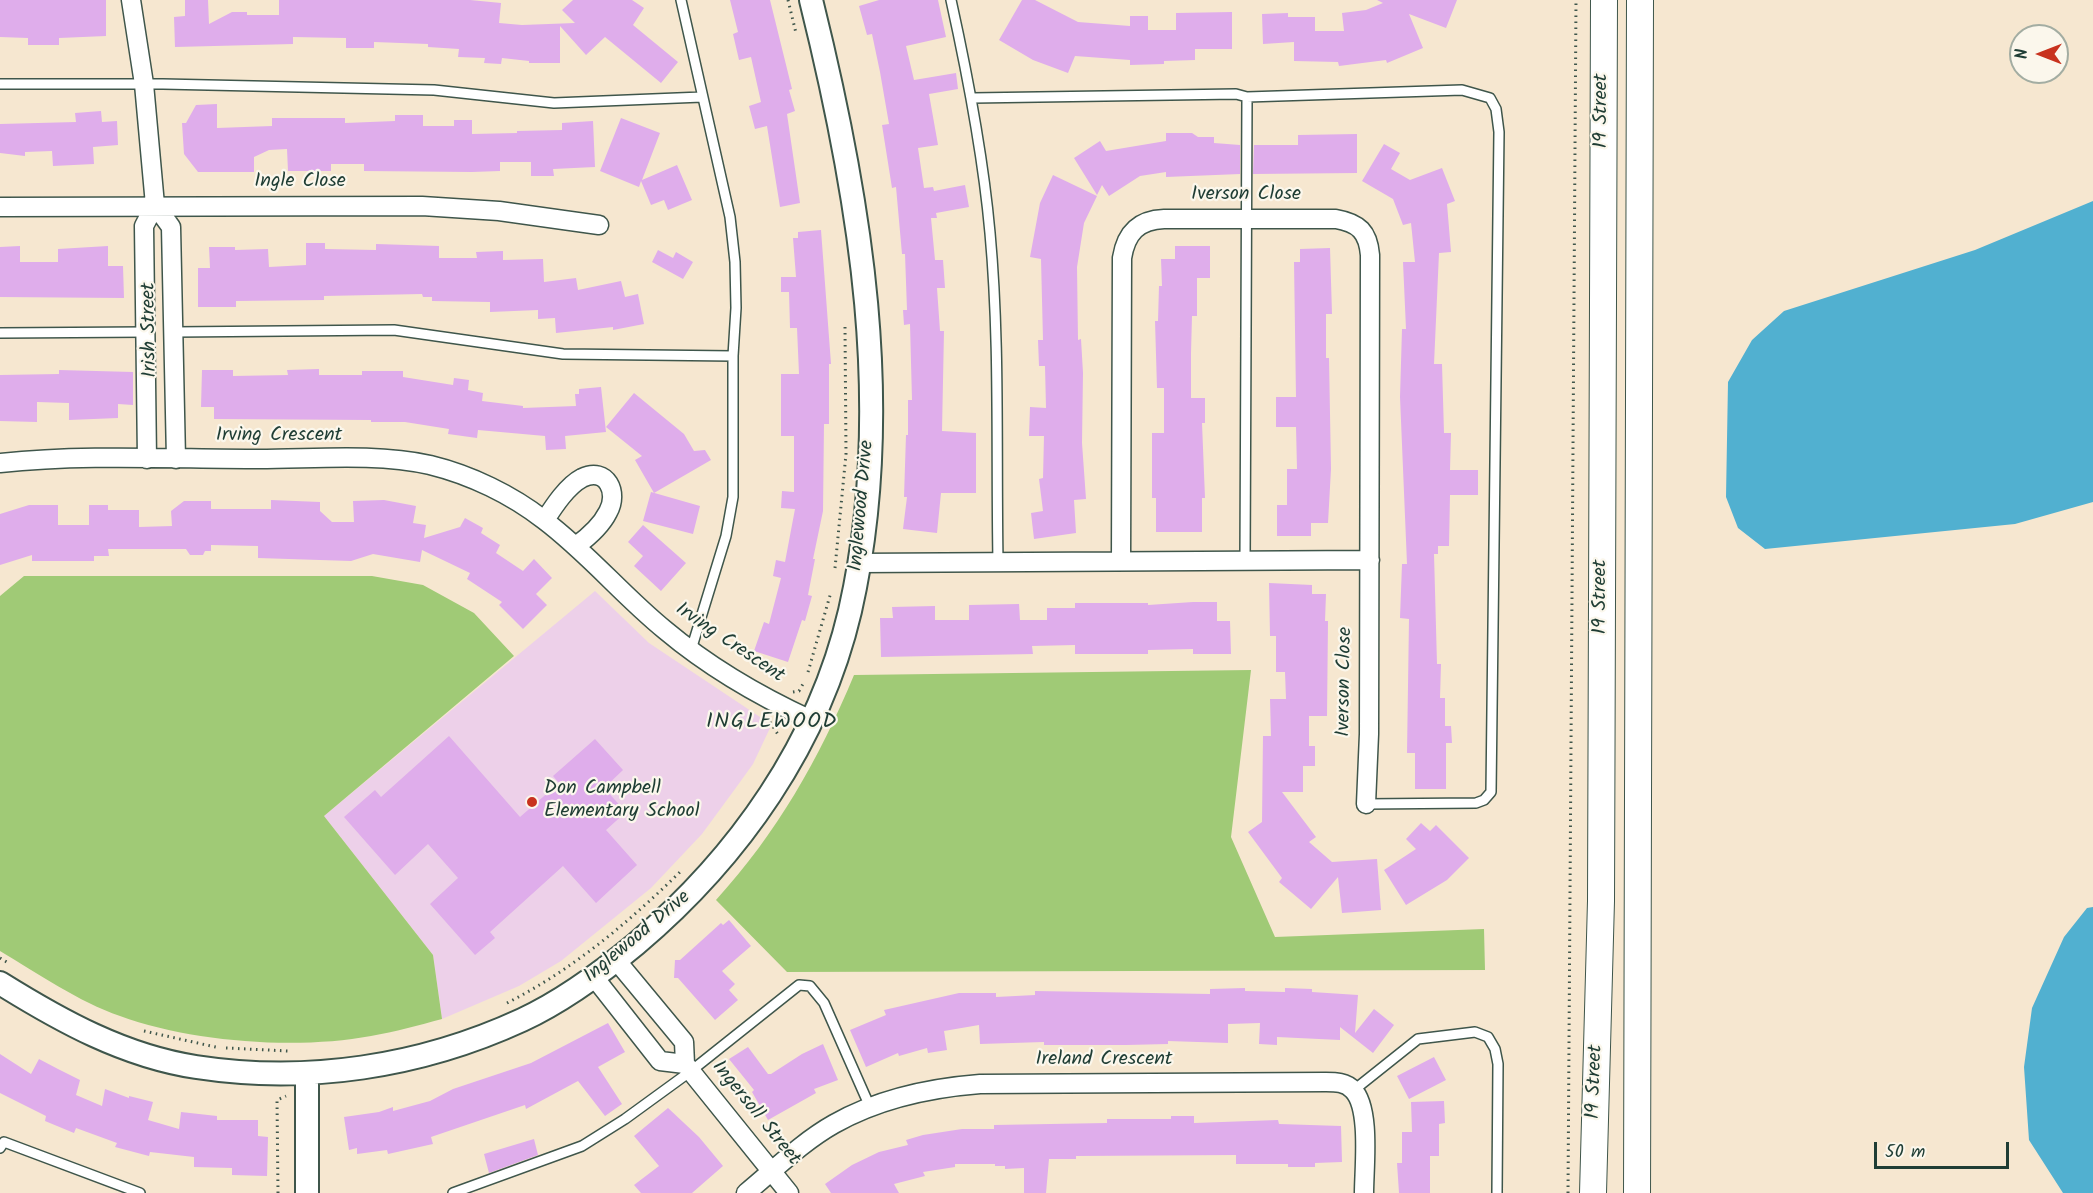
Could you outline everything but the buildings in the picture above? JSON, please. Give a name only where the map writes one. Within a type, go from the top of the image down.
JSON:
[{"type":"main road","name":"19 Street","points":[[1593,1193],[1601,889],[1604,0]]},
{"type":"main road","name":"19 Street","points":[[1637,1193],[1640,0]]},
{"type":"street","name":"Irish Street","points":[[131,0],[144,84],[155,205],[171,227],[176,459]]},
{"type":"street","name":"Inglewood Drive","points":[[0,983],[68,1024],[108,1042],[147,1055],[193,1066],[307,1075],[376,1066],[463,1044],[524,1019],[569,994],[616,960],[679,908],[726,855],[788,766],[811,720],[837,655],[860,563],[869,444],[866,298],[847,155],[811,0]]},
{"type":"street","name":"Irish Street","points":[[147,459],[144,226],[155,205]]},
{"type":"street","name":"Ingle Close","points":[[0,207],[432,206],[599,225]]},
{"type":"street","name":"Iverson Close","points":[[1121,561],[1122,258],[1127,235],[1134,228],[1152,220],[1336,219],[1352,223],[1367,235],[1370,255],[1370,560],[1366,804]]},
{"type":"street","points":[[146,332],[175,332]]},
{"type":"street","name":"Irving Crescent","points":[[0,463],[147,459],[390,459],[432,466],[489,486],[545,520],[576,546],[657,624],[691,650],[744,686],[811,720]]},
{"type":"street","points":[[545,520],[580,479],[591,475],[603,477],[612,486],[614,499],[608,513],[587,538],[576,546]]},
{"type":"street","points":[[860,563],[1370,560]]},
{"type":"street","name":"Ingersoll Street","points":[[616,960],[684,1042],[688,1067],[789,1193]]},
{"type":"street","name":"Ingersoll Street","points":[[594,976],[660,1061],[688,1067]]},
{"type":"street","points":[[307,1075],[307,1193]]},
{"type":"street","name":"Ireland Crescent","points":[[746,1193],[833,1125],[870,1107],[932,1090],[980,1084],[1336,1082],[1354,1090]]},
{"type":"street","points":[[1354,1090],[1364,1121],[1364,1193]]},
{"type":"lane","points":[[681,0],[730,217],[735,262],[736,308],[733,356],[733,497],[726,536],[691,650]]},
{"type":"lane","points":[[951,0],[973,98],[990,233],[995,312],[998,561]]},
{"type":"lane","points":[[0,84],[144,84],[434,90],[554,103],[702,97]]},
{"type":"lane","points":[[973,98],[1236,94],[1246,97],[1462,90],[1490,98],[1496,109],[1499,132],[1491,792],[1484,800],[1476,803],[1366,804]]},
{"type":"lane","points":[[1245,561],[1246,97]]},
{"type":"lane","points":[[175,332],[394,330],[562,354],[733,356]]},
{"type":"lane","points":[[0,333],[146,332]]},
{"type":"lane","points":[[453,1193],[582,1146],[625,1119],[688,1067],[799,985],[810,986],[824,1003],[870,1107]]},
{"type":"lane","points":[[1354,1090],[1419,1039],[1475,1032],[1488,1037],[1495,1049],[1498,1064],[1497,1193]]},
{"type":"lane","points":[[1,1143],[140,1193]]},
{"type":"path","points":[[788,0],[797,36]]},
{"type":"path","points":[[1569,1193],[1576,0]]},
{"type":"path","points":[[835,572],[846,454],[845,323]]},
{"type":"path","points":[[788,691],[799,691],[803,685],[833,582]]},
{"type":"path","points":[[768,720],[780,735],[776,742]]},
{"type":"path","points":[[502,1005],[578,960],[612,934],[681,870]]},
{"type":"path","points":[[0,958],[19,970]]},
{"type":"path","points":[[141,1031],[223,1048],[293,1051]]},
{"type":"path","points":[[278,1193],[278,1100],[284,1096]]},
{"type":"shaded area","name":"Don Campbell Elementary School","points":[[595,591],[649,643],[766,721],[770,728],[753,764],[702,834],[651,888],[561,961],[519,986],[442,1019],[433,955],[324,816]]},
{"type":"green space","points":[[24,576],[372,576],[423,585],[474,613],[514,656],[324,816],[433,955],[442,1019],[371,1036],[342,1040],[277,1043],[211,1037],[148,1025],[105,1010],[58,987],[0,951],[0,596]]},
{"type":"green space","points":[[1251,670],[1231,837],[1275,937],[1484,929],[1485,970],[787,972],[716,900],[738,875],[795,794],[841,706],[854,675]]},
{"type":"water","points":[[2093,201],[2093,502],[2015,524],[1765,549],[1738,528],[1726,497],[1728,382],[1752,340],[1784,311],[1975,250]]},
{"type":"water","points":[[2093,907],[2093,1193],[2063,1193],[2029,1140],[2024,1067],[2032,1008],[2064,937],[2087,908]]},
{"type":"place","name":"Don Campbell Elementary School","points":[[532,802]]},
{"type":"district","name":"INGLEWOOD","points":[[772,723]]}]
